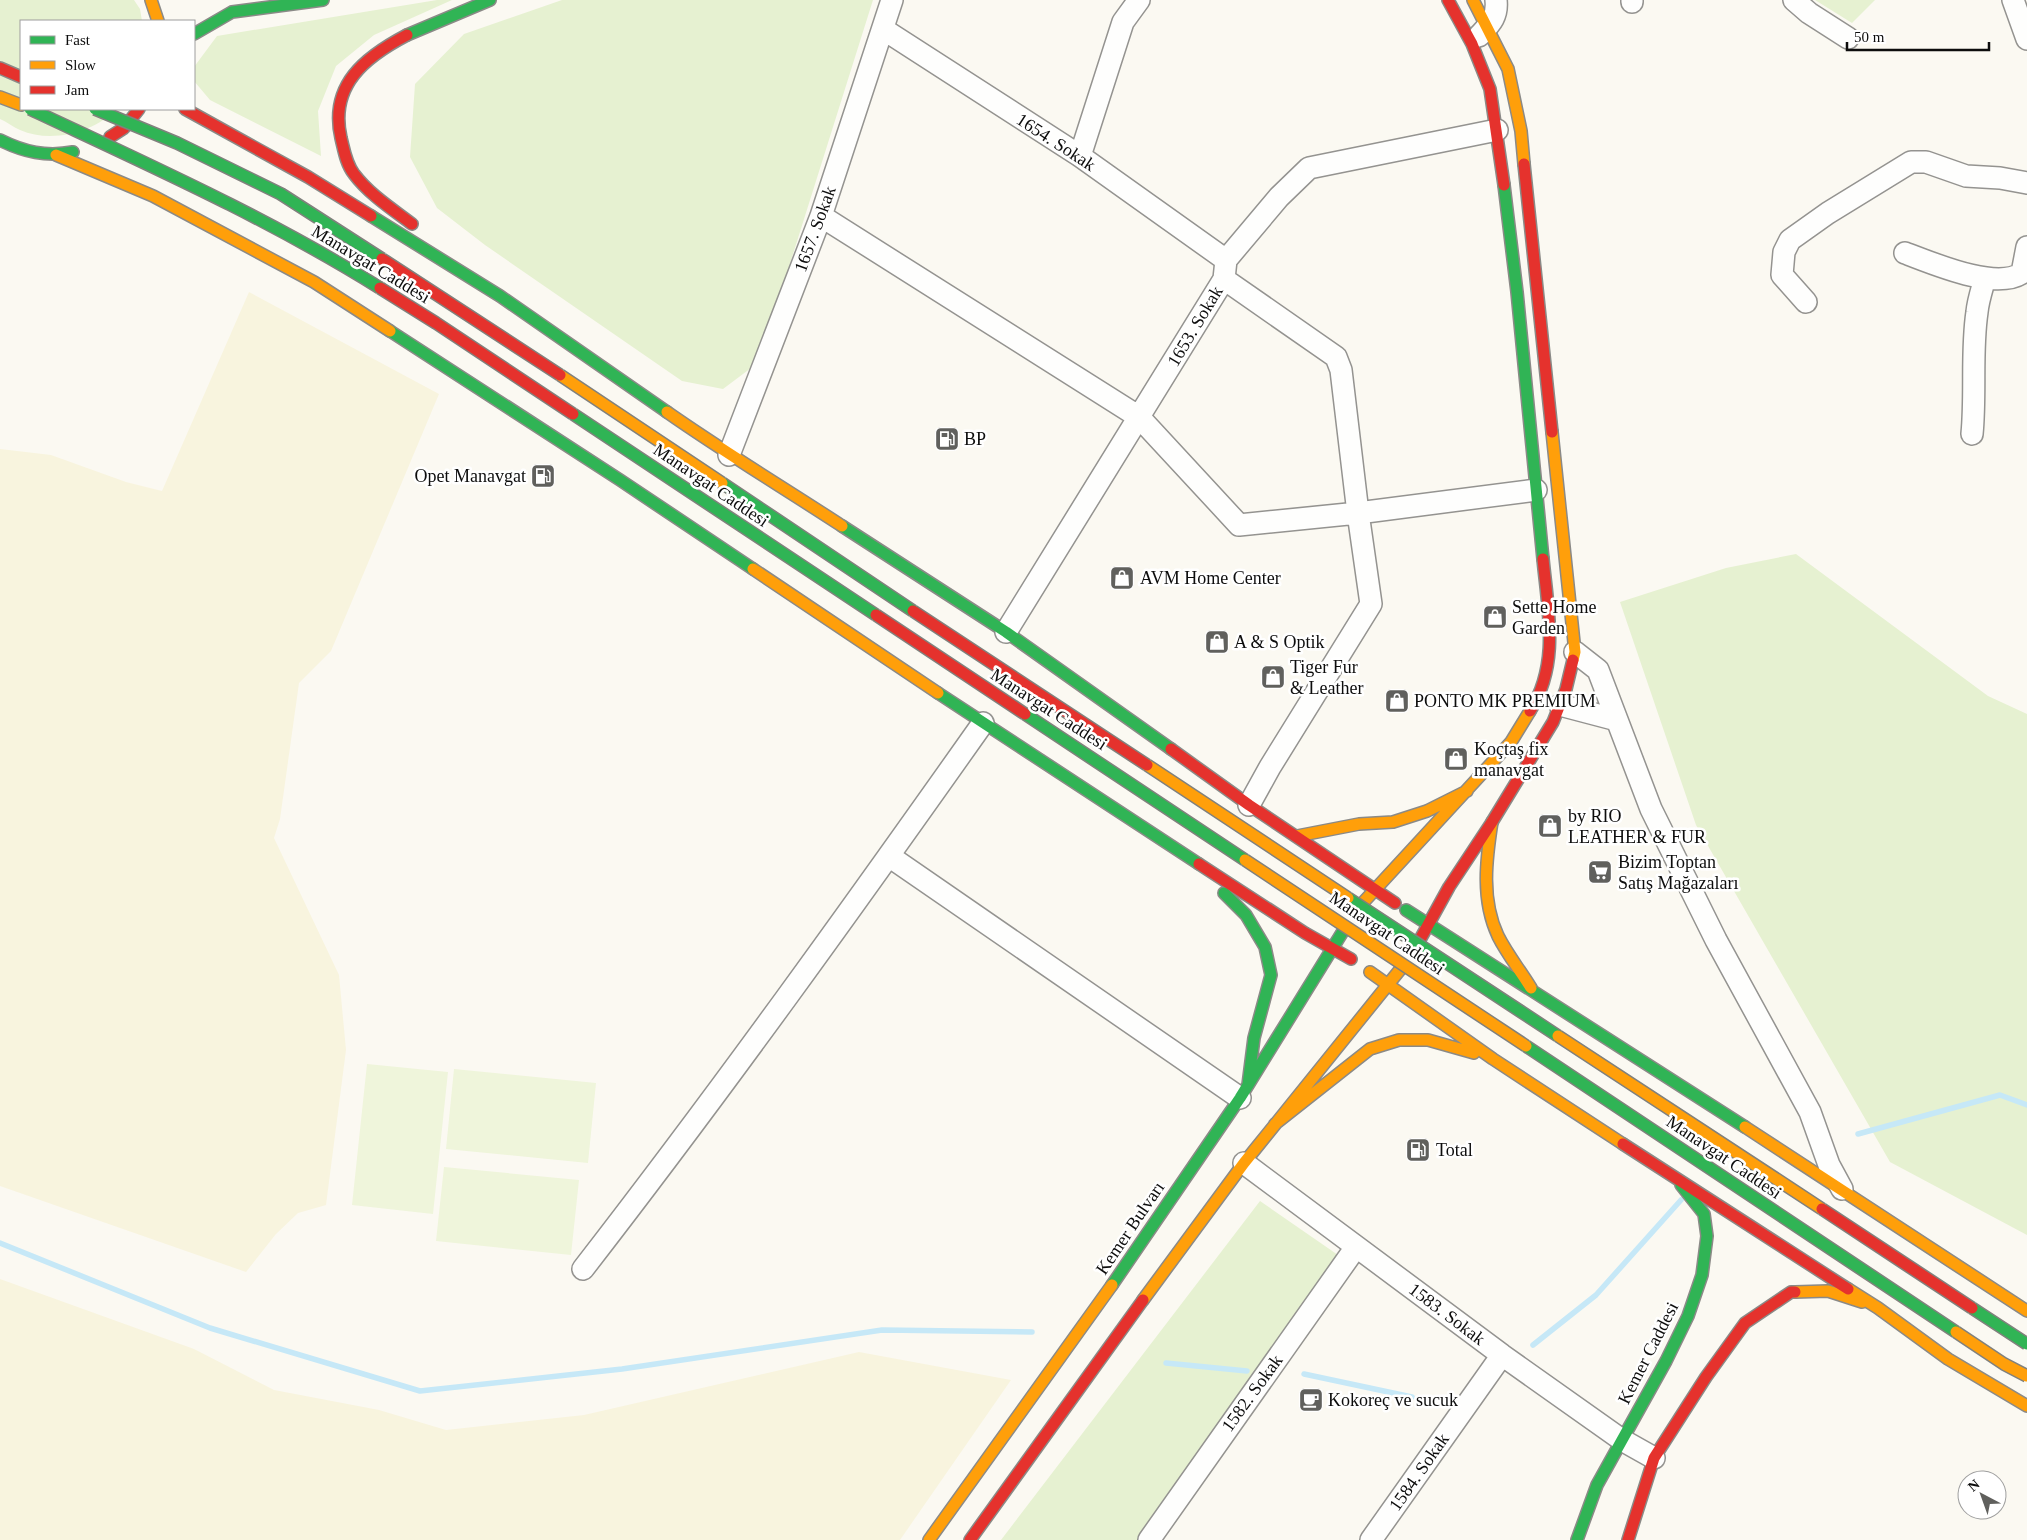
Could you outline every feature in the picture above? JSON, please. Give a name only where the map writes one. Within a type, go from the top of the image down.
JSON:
[{"type":"main road","points":[[151,0],[158,20]]},
{"type":"main road","points":[[195,33],[232,12],[323,0]]},
{"type":"main road","points":[[418,229],[366,187],[352,172],[344,154],[338,126],[340,94],[350,76],[366,59],[408,33],[490,0]]},
{"type":"main road","points":[[1351,959],[1346,949],[1344,938],[1350,916],[1511,742],[1537,701],[1547,672],[1551,644],[1517,292],[1497,130],[1490,89],[1472,44],[1448,0]]},
{"type":"main road","points":[[970,1540],[1244,1163],[1412,956],[1449,887],[1536,752],[1566,689],[1575,652],[1521,131],[1508,69],[1473,0]]},
{"type":"main road","points":[[0,68],[20,78]]},
{"type":"main road","points":[[0,97],[20,105]]},
{"type":"main road","name":"Manavgat Caddesi","points":[[32,110],[216,196],[328,256],[436,322],[1995,1358],[2027,1376]]},
{"type":"main road","name":"Manavgat Caddesi","points":[[97,110],[177,143],[280,194],[587,392],[949,635],[2027,1344]]},
{"type":"main road","points":[[56,155],[92,147],[124,128],[138,110]]},
{"type":"main road","points":[[187,110],[308,177],[500,296],[729,455],[756,470],[1006,632],[1249,805],[1395,903],[1842,1189],[2027,1311]]},
{"type":"main road","points":[[0,140],[20,151],[56,155],[153,196],[314,282],[628,485],[982,723],[1179,851],[1351,959],[1493,1059],[1677,1180],[1878,1308],[1948,1359],[2027,1406]]},
{"type":"main road","points":[[433,241],[500,296]]},
{"type":"main road","points":[[1297,836],[1359,824],[1393,822],[1427,811],[1467,791]]},
{"type":"main road","points":[[1492,822],[1486,863],[1488,904],[1496,930],[1535,993]]},
{"type":"main road","points":[[1179,851],[1246,915],[1265,947],[1271,975],[1254,1038],[1244,1091]]},
{"type":"main road","points":[[1359,907],[1370,901],[1383,900],[1395,903]]},
{"type":"main road","points":[[1406,910],[1413,920],[1417,931],[1416,944],[1412,956]]},
{"type":"main road","name":"Kemer Bulvarı","points":[[929,1540],[1094,1312],[1244,1091],[1346,926]]},
{"type":"main road","points":[[1370,972],[1382,974],[1404,965]]},
{"type":"main road","points":[[1274,1124],[1370,1049],[1400,1040],[1428,1040],[1493,1059]]},
{"type":"main road","name":"Kemer Caddesi","points":[[1577,1540],[1597,1485],[1666,1361],[1688,1316],[1702,1275],[1707,1236],[1704,1214],[1677,1180]]},
{"type":"main road","points":[[1628,1540],[1654,1458],[1706,1377],[1745,1324],[1791,1292],[1828,1291],[1878,1308]]},
{"type":"street","name":"1657. Sokak","points":[[729,455],[821,216],[892,0]]},
{"type":"street","points":[[1080,156],[1123,22],[1139,0]]},
{"type":"street","points":[[1472,44],[1488,27],[1498,12],[1496,0]]},
{"type":"street","points":[[1794,0],[1848,38]]},
{"type":"street","points":[[2012,0],[2027,38]]},
{"type":"street","name":"1654. Sokak","points":[[883,29],[1080,156],[1336,357],[1342,370],[1358,513],[1372,604],[1274,760],[1249,805]]},
{"type":"street","name":"1653. Sokak","points":[[1006,632],[1140,417],[1225,270],[1278,197],[1309,168],[1497,130]]},
{"type":"street","points":[[1806,302],[1782,274],[1784,252],[1790,240],[1828,213],[1911,162],[1926,162],[1966,176],[2000,178],[2027,183]]},
{"type":"street","points":[[821,216],[1140,417],[1239,525],[1358,513],[1536,490]]},
{"type":"street","points":[[1904,253],[1941,267],[1986,278],[2015,278],[2022,272],[2027,247]]},
{"type":"street","points":[[1972,434],[1975,329],[1977,310],[1986,278]]},
{"type":"street","points":[[1575,652],[1598,670],[1651,809],[1716,940],[1810,1112],[1830,1165],[1842,1189]]},
{"type":"street","points":[[1560,705],[1617,720]]},
{"type":"street","points":[[583,1269],[639,1196],[889,856],[982,723]]},
{"type":"street","points":[[889,856],[1244,1091]]},
{"type":"street","name":"1583. Sokak","points":[[1244,1163],[1502,1355],[1622,1440],[1654,1458]]},
{"type":"street","name":"1582. Sokak","points":[[1149,1540],[1356,1247]]},
{"type":"street","name":"1584. Sokak","points":[[1371,1540],[1502,1355]]},
{"type":"shaded area","points":[[249,292],[439,394],[331,651],[299,683],[280,819],[274,838],[339,975],[346,1050],[326,1205],[298,1213],[276,1234],[246,1272],[0,1186],[0,449],[51,455],[126,482],[162,491]]},
{"type":"shaded area","points":[[0,1279],[194,1349],[274,1390],[379,1410],[446,1430],[584,1415],[859,1352],[1011,1380],[900,1540],[0,1540]]},
{"type":"green space","points":[[0,0],[134,0],[140,9],[142,20],[20,20],[20,110],[116,110],[108,117],[85,129],[59,136],[32,134],[0,119]]},
{"type":"green space","points":[[437,0],[452,0],[374,35],[336,66],[318,111],[321,156],[210,100],[195,82],[195,66],[217,36]]},
{"type":"green space","points":[[562,0],[873,0],[759,362],[723,389],[682,381],[485,245],[437,208],[410,157],[415,84],[464,34]]},
{"type":"green space","points":[[1815,0],[1875,0],[1852,23]]},
{"type":"green space","points":[[1796,554],[1988,696],[2027,714],[2027,1235],[1890,1162],[1696,825],[1620,602],[1726,568]]},
{"type":"green space","points":[[367,1064],[448,1072],[433,1214],[352,1205]]},
{"type":"green space","points":[[454,1069],[596,1083],[588,1163],[446,1149]]},
{"type":"green space","points":[[444,1167],[579,1180],[571,1255],[436,1241]]},
{"type":"green space","points":[[1260,1201],[1338,1255],[1139,1540],[1001,1540]]},
{"type":"waterway","points":[[1858,1134],[2000,1095],[2027,1105]]},
{"type":"waterway","points":[[1533,1345],[1596,1295],[1681,1200]]},
{"type":"waterway","points":[[0,1243],[210,1328],[420,1391],[622,1369],[882,1330],[1032,1332]]},
{"type":"waterway","points":[[1166,1363],[1247,1371]]},
{"type":"waterway","points":[[1304,1374],[1412,1397]]},
{"type":"traffic: fast","points":[[195,33],[232,12],[323,0]]},
{"type":"traffic: fast","points":[[407,35],[490,0]]},
{"type":"traffic: fast","points":[[32,110],[251,215],[295,238],[380,288]]},
{"type":"traffic: fast","points":[[97,110],[177,143],[281,194],[382,259]]},
{"type":"traffic: fast","points":[[0,140],[18,148],[44,154],[73,152]]},
{"type":"traffic: fast","points":[[1504,185],[1517,292],[1543,559]]},
{"type":"traffic: fast","points":[[371,216],[500,296],[667,412]]},
{"type":"traffic: fast","points":[[390,331],[620,480],[753,569]]},
{"type":"traffic: fast","points":[[573,414],[876,615]]},
{"type":"traffic: fast","points":[[722,483],[913,611]]},
{"type":"traffic: fast","points":[[842,526],[1006,632],[1171,749]]},
{"type":"traffic: fast","points":[[938,693],[1199,864]]},
{"type":"traffic: fast","points":[[1025,714],[1245,860]]},
{"type":"traffic: fast","points":[[1224,893],[1246,915],[1265,947],[1271,975],[1254,1038],[1248,1085]]},
{"type":"traffic: fast","points":[[1348,898],[1558,1036]]},
{"type":"traffic: fast","points":[[1406,910],[1745,1127]]},
{"type":"traffic: fast","points":[[1112,1285],[1240,1098],[1345,928]]},
{"type":"traffic: fast","points":[[1526,1046],[1956,1332]]},
{"type":"traffic: fast","points":[[1577,1540],[1597,1485],[1666,1361],[1688,1316],[1702,1275],[1707,1236],[1704,1214],[1681,1185]]},
{"type":"traffic: fast","points":[[1972,1308],[2027,1344]]},
{"type":"traffic: slow","points":[[151,0],[158,20]]},
{"type":"traffic: slow","points":[[1473,0],[1508,69],[1521,131],[1524,164]]},
{"type":"traffic: slow","points":[[0,97],[20,105]]},
{"type":"traffic: slow","points":[[56,155],[153,196],[314,282],[390,331]]},
{"type":"traffic: slow","points":[[560,375],[722,483]]},
{"type":"traffic: slow","points":[[667,412],[842,526]]},
{"type":"traffic: slow","points":[[1552,432],[1575,652],[1573,660]]},
{"type":"traffic: slow","points":[[753,569],[938,693]]},
{"type":"traffic: slow","points":[[1359,907],[1511,742],[1530,711]]},
{"type":"traffic: slow","points":[[1147,765],[1348,898]]},
{"type":"traffic: slow","points":[[1297,836],[1359,824],[1393,822],[1427,811],[1467,791]]},
{"type":"traffic: slow","points":[[1492,822],[1486,880],[1489,908],[1498,936],[1531,988]]},
{"type":"traffic: slow","points":[[1245,860],[1526,1046]]},
{"type":"traffic: slow","points":[[1143,1300],[1244,1163],[1403,966]]},
{"type":"traffic: slow","points":[[1370,972],[1493,1059],[1623,1144]]},
{"type":"traffic: slow","points":[[1558,1036],[1822,1209]]},
{"type":"traffic: slow","points":[[1275,1124],[1370,1049],[1399,1040],[1428,1040],[1474,1053]]},
{"type":"traffic: slow","points":[[1745,1127],[2027,1311]]},
{"type":"traffic: slow","points":[[929,1540],[1112,1285]]},
{"type":"traffic: slow","points":[[1848,1289],[1878,1308],[1948,1359],[2027,1406]]},
{"type":"traffic: slow","points":[[1795,1292],[1828,1291],[1862,1302]]},
{"type":"traffic: slow","points":[[1956,1332],[2004,1364],[2027,1376]]},
{"type":"traffic: jam","points":[[1448,0],[1472,44],[1490,89],[1504,185]]},
{"type":"traffic: jam","points":[[407,35],[377,53],[364,63],[354,75],[340,103],[339,119],[346,157],[354,174],[374,195],[412,224]]},
{"type":"traffic: jam","points":[[0,68],[20,77]]},
{"type":"traffic: jam","points":[[110,137],[124,128],[138,110]]},
{"type":"traffic: jam","points":[[187,110],[308,177],[371,216]]},
{"type":"traffic: jam","points":[[1524,164],[1552,432]]},
{"type":"traffic: jam","points":[[382,259],[560,375]]},
{"type":"traffic: jam","points":[[380,288],[573,414]]},
{"type":"traffic: jam","points":[[1530,711],[1539,693],[1549,656],[1549,618],[1543,559]]},
{"type":"traffic: jam","points":[[913,611],[1147,765]]},
{"type":"traffic: jam","points":[[876,615],[1025,714]]},
{"type":"traffic: jam","points":[[1417,945],[1449,887],[1492,822],[1553,722],[1566,689],[1573,660]]},
{"type":"traffic: jam","points":[[1171,749],[1249,805],[1395,903]]},
{"type":"traffic: jam","points":[[1199,864],[1305,933],[1351,959]]},
{"type":"traffic: jam","points":[[1623,1144],[1848,1289]]},
{"type":"traffic: jam","points":[[1822,1209],[1972,1308]]},
{"type":"traffic: jam","points":[[1628,1540],[1654,1458],[1706,1377],[1745,1323],[1791,1292],[1795,1292]]},
{"type":"traffic: jam","points":[[970,1540],[1143,1300]]},
{"type":"place","name":"BP","points":[[947,439]]},
{"type":"place","name":"Opet Manavgat","points":[[543,476]]},
{"type":"place","name":"AVM Home Center","points":[[1122,578]]},
{"type":"place","name":"Sette Home Garden","points":[[1495,617]]},
{"type":"place","name":"A & S Optik","points":[[1217,642]]},
{"type":"place","name":"Tiger Fur & Leather","points":[[1273,677]]},
{"type":"place","name":"PONTO MK PREMIUM","points":[[1397,701]]},
{"type":"place","name":"Koçtaş fix manavgat","points":[[1456,759]]},
{"type":"place","name":"by RIO LEATHER & FUR","points":[[1550,826]]},
{"type":"place","name":"Bizim Toptan Satış Mağazaları","points":[[1600,872]]},
{"type":"place","name":"Total","points":[[1418,1150]]},
{"type":"place","name":"Kokoreç ve sucuk","points":[[1311,1400]]}]
